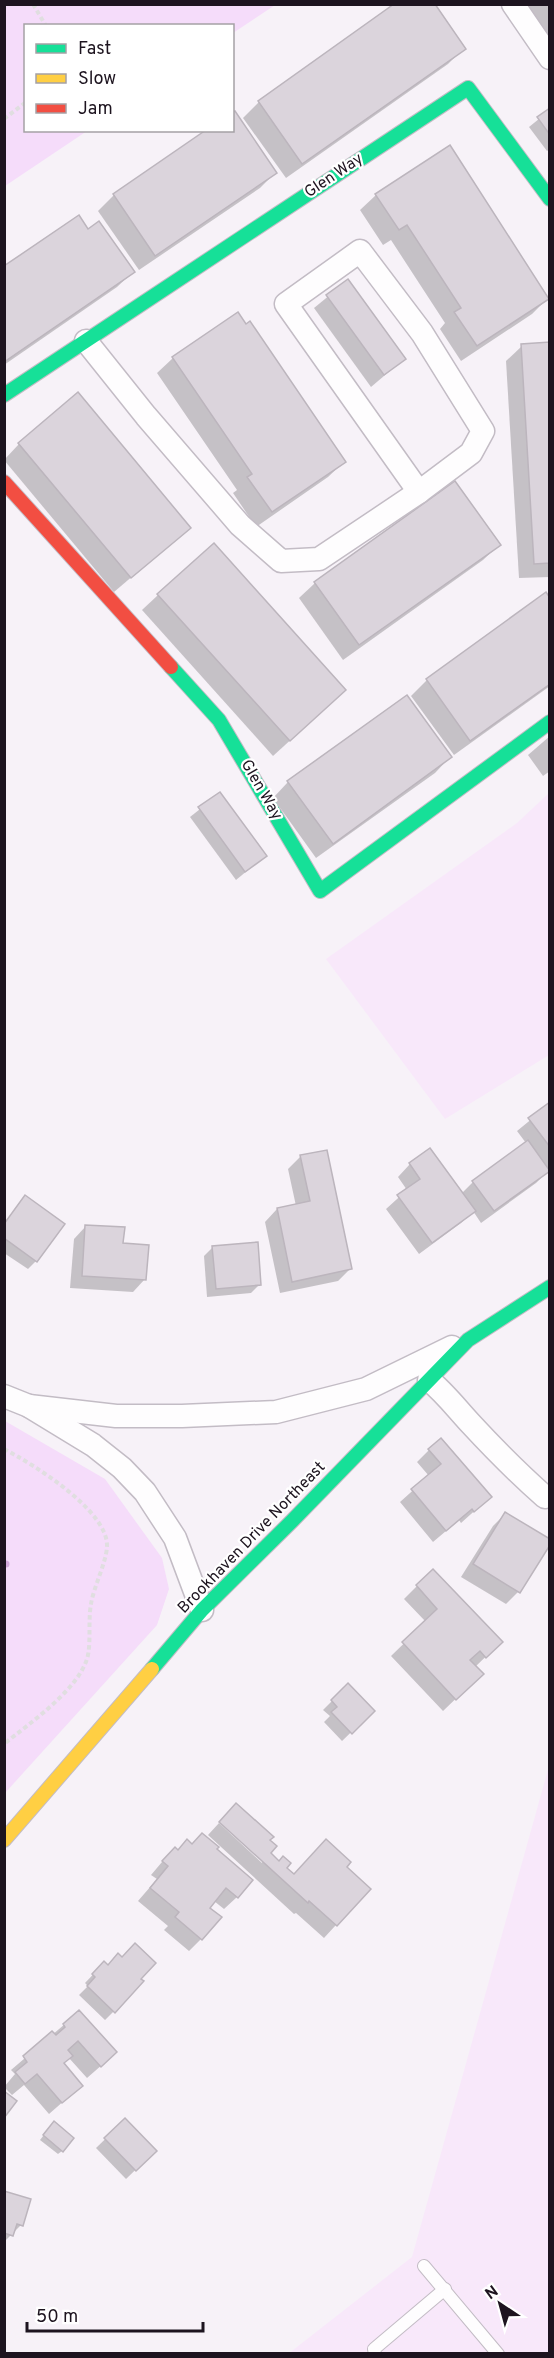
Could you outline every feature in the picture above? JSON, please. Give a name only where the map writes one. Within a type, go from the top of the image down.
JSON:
[{"type":"street","points":[[513,4],[549,58]]},
{"type":"street","name":"Glen Way","points":[[4,394],[468,88],[549,199]]},
{"type":"street","points":[[86,341],[146,416],[240,525],[281,561],[319,559],[419,492],[471,453],[483,431],[422,333],[360,251],[286,304],[419,492]]},
{"type":"street","name":"Glen Way","points":[[4,482],[219,720],[320,891],[549,722]]},
{"type":"street","name":"Brookhaven Drive Northeast","points":[[4,1840],[202,1610],[468,1340],[549,1287]]},
{"type":"street","points":[[29,1406],[116,1416],[276,1412],[366,1389],[468,1340]]},
{"type":"street","points":[[429,1380],[447,1395],[470,1423],[517,1472],[545,1497],[549,1496]]},
{"type":"street","points":[[4,1396],[29,1406],[93,1445],[122,1468],[145,1492],[175,1538],[202,1610]]},
{"type":"lane","points":[[424,2266],[498,2354]]},
{"type":"lane","points":[[376,2352],[445,2289]]},
{"type":"path","points":[[33,4],[45,24]]},
{"type":"path","points":[[4,119],[24,104]]},
{"type":"path","points":[[4,1449],[35,1465],[95,1516],[104,1530],[107,1547],[93,1595],[88,1655],[80,1675],[60,1696],[4,1744]]},
{"type":"shaded area","points":[[5,4],[275,4],[234,32],[234,24],[24,24],[24,132],[86,132],[5,186]]},
{"type":"shaded area","points":[[549,793],[549,1055],[445,1119],[326,959],[517,823]]},
{"type":"shaded area","points":[[5,1421],[105,1479],[162,1558],[169,1589],[157,1625],[5,1793]]},
{"type":"shaded area","points":[[549,1766],[549,2353],[288,2354],[412,2257]]},
{"type":"building","points":[[394,4],[435,4],[466,49],[302,164],[258,101]]},
{"type":"building","points":[[550,108],[550,135],[537,117]]},
{"type":"building","points":[[234,111],[277,173],[155,256],[113,194],[203,132],[234,132]]},
{"type":"building","points":[[450,145],[549,299],[477,346],[454,312],[461,308],[407,225],[399,230],[375,194]]},
{"type":"building","points":[[79,215],[88,229],[99,221],[135,272],[4,362],[4,266]]},
{"type":"building","points":[[348,279],[406,359],[384,375],[326,295]]},
{"type":"building","points":[[238,312],[246,324],[250,321],[346,462],[272,512],[247,477],[252,474],[172,357]]},
{"type":"building","points":[[550,342],[550,563],[534,564],[521,344]]},
{"type":"building","points":[[78,392],[191,528],[131,578],[18,443]]},
{"type":"building","points":[[455,481],[501,545],[359,645],[314,582]]},
{"type":"building","points":[[214,543],[346,690],[290,741],[157,594]]},
{"type":"building","points":[[546,592],[550,598],[550,684],[470,741],[426,679]]},
{"type":"building","points":[[407,695],[452,757],[333,844],[287,781]]},
{"type":"building","points":[[220,792],[267,856],[245,872],[198,807]]},
{"type":"building","points":[[550,1102],[550,1147],[528,1118]]},
{"type":"building","points":[[528,1140],[550,1171],[494,1211],[472,1181]]},
{"type":"building","points":[[430,1148],[476,1211],[432,1243],[397,1195],[420,1179],[409,1163]]},
{"type":"building","points":[[327,1150],[352,1269],[292,1282],[277,1208],[310,1201],[300,1155]]},
{"type":"building","points":[[25,1195],[65,1224],[37,1262],[4,1238],[4,1224]]},
{"type":"building","points":[[85,1225],[125,1227],[123,1243],[149,1245],[146,1280],[82,1276]]},
{"type":"building","points":[[258,1242],[261,1285],[216,1289],[212,1246]]},
{"type":"building","points":[[441,1438],[492,1497],[474,1512],[472,1509],[446,1531],[411,1489],[441,1464],[428,1449]]},
{"type":"building","points":[[505,1512],[550,1539],[550,1545],[520,1593],[473,1564]]},
{"type":"building","points":[[433,1569],[503,1642],[486,1658],[480,1651],[470,1660],[484,1674],[456,1700],[402,1642],[437,1609],[416,1585]]},
{"type":"building","points":[[348,1683],[375,1711],[352,1734],[331,1712],[337,1707],[331,1700]]},
{"type":"building","points":[[236,1803],[274,1837],[270,1840],[277,1846],[271,1853],[279,1861],[283,1856],[291,1863],[287,1868],[294,1874],[326,1839],[351,1862],[347,1867],[371,1889],[337,1926],[309,1901],[308,1903],[219,1822]]},
{"type":"building","points":[[202,1833],[253,1880],[238,1898],[226,1888],[210,1908],[222,1917],[202,1940],[175,1917],[179,1912],[150,1888],[168,1866],[162,1861],[175,1847],[178,1850],[187,1839],[192,1844]]},
{"type":"building","points":[[135,1943],[156,1963],[141,1979],[144,1981],[115,2013],[87,1986],[95,1977],[92,1974],[104,1961],[108,1965],[118,1953],[122,1957]]},
{"type":"building","points":[[79,2010],[117,2052],[101,2067],[78,2041],[68,2050],[73,2056],[64,2063],[83,2086],[62,2103],[37,2074],[25,2084],[15,2072],[27,2062],[23,2056],[52,2031],[56,2035],[65,2027],[63,2024]]},
{"type":"building","points":[[4,2091],[17,2101],[4,2118]]},
{"type":"building","points":[[125,2118],[157,2151],[136,2171],[104,2138]]},
{"type":"building","points":[[54,2121],[74,2138],[63,2152],[43,2135]]},
{"type":"building","points":[[4,2191],[31,2199],[23,2226],[17,2224],[13,2236],[4,2233]]},
{"type":"traffic: fast","points":[[4,395],[468,88],[550,199]]},
{"type":"traffic: fast","points":[[171,667],[219,720],[320,891],[550,722]]},
{"type":"traffic: fast","points":[[152,1669],[202,1610],[468,1340],[550,1287]]},
{"type":"traffic: slow","points":[[4,1840],[152,1669]]},
{"type":"traffic: jam","points":[[4,482],[171,667]]}]
